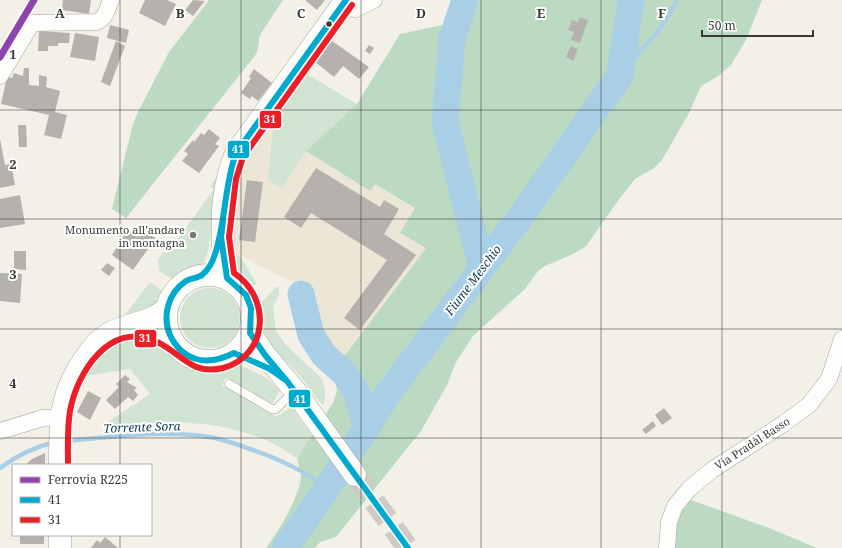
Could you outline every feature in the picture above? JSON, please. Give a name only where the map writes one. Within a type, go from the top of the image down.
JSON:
[{"type":"main road","points":[[202,275],[214,257],[221,237],[228,177],[236,153],[343,4]]},
{"type":"main road","points":[[221,237],[227,278]]},
{"type":"main road","points":[[124,328],[141,328],[155,332],[173,342],[182,352],[194,359],[222,359],[234,353],[244,344],[250,333],[253,320],[252,307],[247,295],[238,285],[227,278],[215,275],[202,275],[191,278],[181,285],[171,297],[167,308],[168,330],[173,342]]},
{"type":"main road","points":[[60,460],[61,422],[66,392],[71,380],[83,361],[105,336],[159,315],[167,308]]},
{"type":"main road","points":[[250,333],[352,469]]},
{"type":"main road","points":[[234,353],[270,369],[291,386]]},
{"type":"main road","points":[[60,536],[60,548]]},
{"type":"street","points":[[0,76],[32,23],[96,22],[105,16],[110,0]]},
{"type":"street","points":[[343,4],[356,9],[374,0]]},
{"type":"street","name":"Via Pradàl Basso","points":[[667,548],[669,522],[675,506],[689,489],[712,470],[783,424],[809,405],[829,379],[842,339]]},
{"type":"street","points":[[0,431],[43,418],[61,422]]},
{"type":"lane","points":[[229,384],[272,409],[276,409],[291,386]]},
{"type":"shaded area","points":[[263,123],[273,129],[282,188],[306,151],[370,191],[375,184],[416,208],[426,248],[343,357],[325,342],[311,320],[307,299],[302,286],[255,264],[255,262],[231,252],[238,182],[242,165]]},
{"type":"green space","points":[[209,0],[283,0],[260,35],[257,53],[126,218],[112,209],[133,124],[169,52]]},
{"type":"green space","points":[[479,0],[762,0],[746,40],[731,65],[717,77],[701,86],[689,113],[662,160],[654,168],[635,179],[586,246],[573,254],[545,266],[538,271],[525,289],[473,336],[456,362],[447,385],[421,431],[336,537],[320,542],[315,548],[266,548],[277,532],[297,494],[301,472],[297,458],[333,403],[337,390],[333,371],[426,248],[400,233],[415,208],[375,184],[370,191],[306,151],[357,104],[400,34],[466,20]]},
{"type":"green space","points":[[305,73],[357,104],[306,151],[282,188],[268,180],[273,129],[263,123]]},
{"type":"green space","points":[[220,173],[208,251],[204,262],[195,269],[178,278],[171,278],[159,271],[158,260],[163,252],[168,253],[214,189],[210,186]]},
{"type":"green space","points":[[231,252],[240,256],[257,284],[251,285],[242,279],[238,274]]},
{"type":"green space","points":[[150,282],[164,292],[161,303],[144,311],[125,315]]},
{"type":"green space","points":[[276,287],[279,287],[279,295],[273,307],[276,331],[286,345],[321,378],[325,392],[323,406],[300,376],[277,353],[264,336],[260,326],[260,304]]},
{"type":"green space","points":[[210,288],[226,293],[231,297],[235,302],[240,318],[235,334],[231,339],[226,343],[210,348],[194,343],[189,339],[185,334],[180,318],[185,302],[189,297],[194,293]]},
{"type":"green space","points":[[131,337],[142,337],[173,351],[188,363],[197,366],[242,366],[265,377],[280,390],[274,402],[271,403],[226,378],[222,385],[277,417],[291,407],[312,436],[297,458],[273,444],[250,434],[203,424],[154,423],[102,426],[150,394],[130,369],[84,376],[93,362],[111,344]]},
{"type":"green space","points":[[680,496],[769,528],[817,548],[668,548]]},
{"type":"building","points":[[63,0],[91,0],[89,14],[62,10]]},
{"type":"building","points":[[145,0],[167,0],[176,4],[165,26],[139,13]]},
{"type":"building","points":[[193,0],[205,1],[193,16],[185,10]]},
{"type":"building","points":[[305,0],[325,0],[317,10]]},
{"type":"building","points":[[580,17],[588,20],[580,43],[571,40],[574,32],[568,30],[572,20],[578,22]]},
{"type":"building","points":[[110,25],[129,30],[126,43],[107,38]]},
{"type":"building","points":[[39,31],[70,33],[69,43],[58,43],[58,46],[48,46],[48,51],[38,51]]},
{"type":"building","points":[[75,33],[99,37],[95,61],[70,57]]},
{"type":"building","points":[[116,41],[125,46],[110,86],[101,82]]},
{"type":"building","points":[[332,41],[369,67],[359,79],[343,66],[334,77],[315,62]]},
{"type":"building","points":[[369,45],[374,48],[370,54],[365,51]]},
{"type":"building","points":[[571,46],[578,49],[573,61],[566,57]]},
{"type":"building","points":[[24,68],[29,68],[29,85],[39,86],[39,75],[47,77],[46,87],[60,91],[55,112],[67,115],[61,139],[44,135],[49,115],[1,104],[7,77],[12,78],[14,73],[23,76]]},
{"type":"building","points":[[254,69],[272,83],[258,101],[252,96],[250,99],[241,93],[251,78],[249,77]]},
{"type":"building","points":[[18,125],[26,125],[27,147],[19,147]]},
{"type":"building","points":[[209,129],[220,138],[215,144],[219,146],[199,173],[182,161],[188,154],[184,151],[193,140],[194,142],[201,133],[204,135]]},
{"type":"building","points":[[0,139],[5,165],[11,164],[15,185],[0,188]]},
{"type":"building","points":[[316,168],[380,207],[384,200],[399,209],[384,234],[416,255],[360,330],[344,318],[387,260],[311,213],[301,228],[284,217]]},
{"type":"building","points":[[247,180],[263,182],[255,242],[239,240]]},
{"type":"building","points":[[20,195],[25,224],[0,228],[0,199]]},
{"type":"building","points":[[127,231],[138,237],[142,231],[156,238],[133,270],[112,255]]},
{"type":"building","points":[[14,251],[26,251],[26,270],[14,269]]},
{"type":"building","points":[[107,263],[115,268],[109,276],[101,270]]},
{"type":"building","points":[[0,273],[22,274],[20,303],[0,301]]},
{"type":"building","points":[[125,375],[130,379],[127,382],[137,388],[134,390],[138,395],[133,401],[128,397],[115,409],[106,400],[119,387],[116,384]]},
{"type":"building","points":[[88,391],[101,398],[90,420],[77,412]]},
{"type":"building","points":[[664,408],[672,418],[662,425],[655,415]]},
{"type":"building","points":[[653,421],[656,426],[646,434],[642,430]]},
{"type":"building","points":[[45,453],[45,464],[26,464],[32,459]]},
{"type":"building","points":[[20,536],[44,536],[44,544],[20,544]]},
{"type":"building","points":[[105,537],[118,548],[91,548],[97,540],[100,543]]},
{"type":"waterway","points":[[465,0],[452,39],[445,122],[482,268]]},
{"type":"waterway","name":"Fiume Meschio","points":[[285,548],[327,489],[387,395],[524,212],[620,75],[631,0]]},
{"type":"waterway","points":[[620,75],[660,29],[677,0]]},
{"type":"waterway","points":[[301,294],[311,335],[324,355],[345,374],[356,391],[367,426]]},
{"type":"waterway","name":"Torrente Sora","points":[[66,441],[160,434],[197,435],[215,438],[246,447],[281,461],[305,473],[327,489]]},
{"type":"waterway","name":"Torrente Sora","points":[[0,468],[26,452],[55,442]]},
{"type":"tunnel","points":[[355,475],[408,548]]},
{"type":"rail line","name":"R225","points":[[0,57],[34,0]]},
{"type":"transit line","name":"41","points":[[346,0],[236,153],[229,178],[219,242],[213,260],[202,275],[186,281],[175,292],[168,305],[167,320],[170,335],[174,343],[184,353],[196,359],[206,361],[220,359],[234,353],[270,369],[287,381],[408,548]]},
{"type":"transit line","name":"31","points":[[68,464],[68,424],[74,396],[88,366],[98,354],[110,344],[124,338],[139,337],[155,341],[186,362],[202,369],[212,370],[223,368],[238,361],[249,352],[256,339],[260,325],[259,311],[255,297],[246,284],[234,273],[229,237],[236,179],[243,157],[352,5]]},
{"type":"transit line","name":"41","points":[[223,221],[221,237],[227,278],[246,295],[251,308],[250,333],[265,355],[286,380]]},
{"type":"place","name":"Monumento all'andare in montagna","points":[[193,235]]}]
